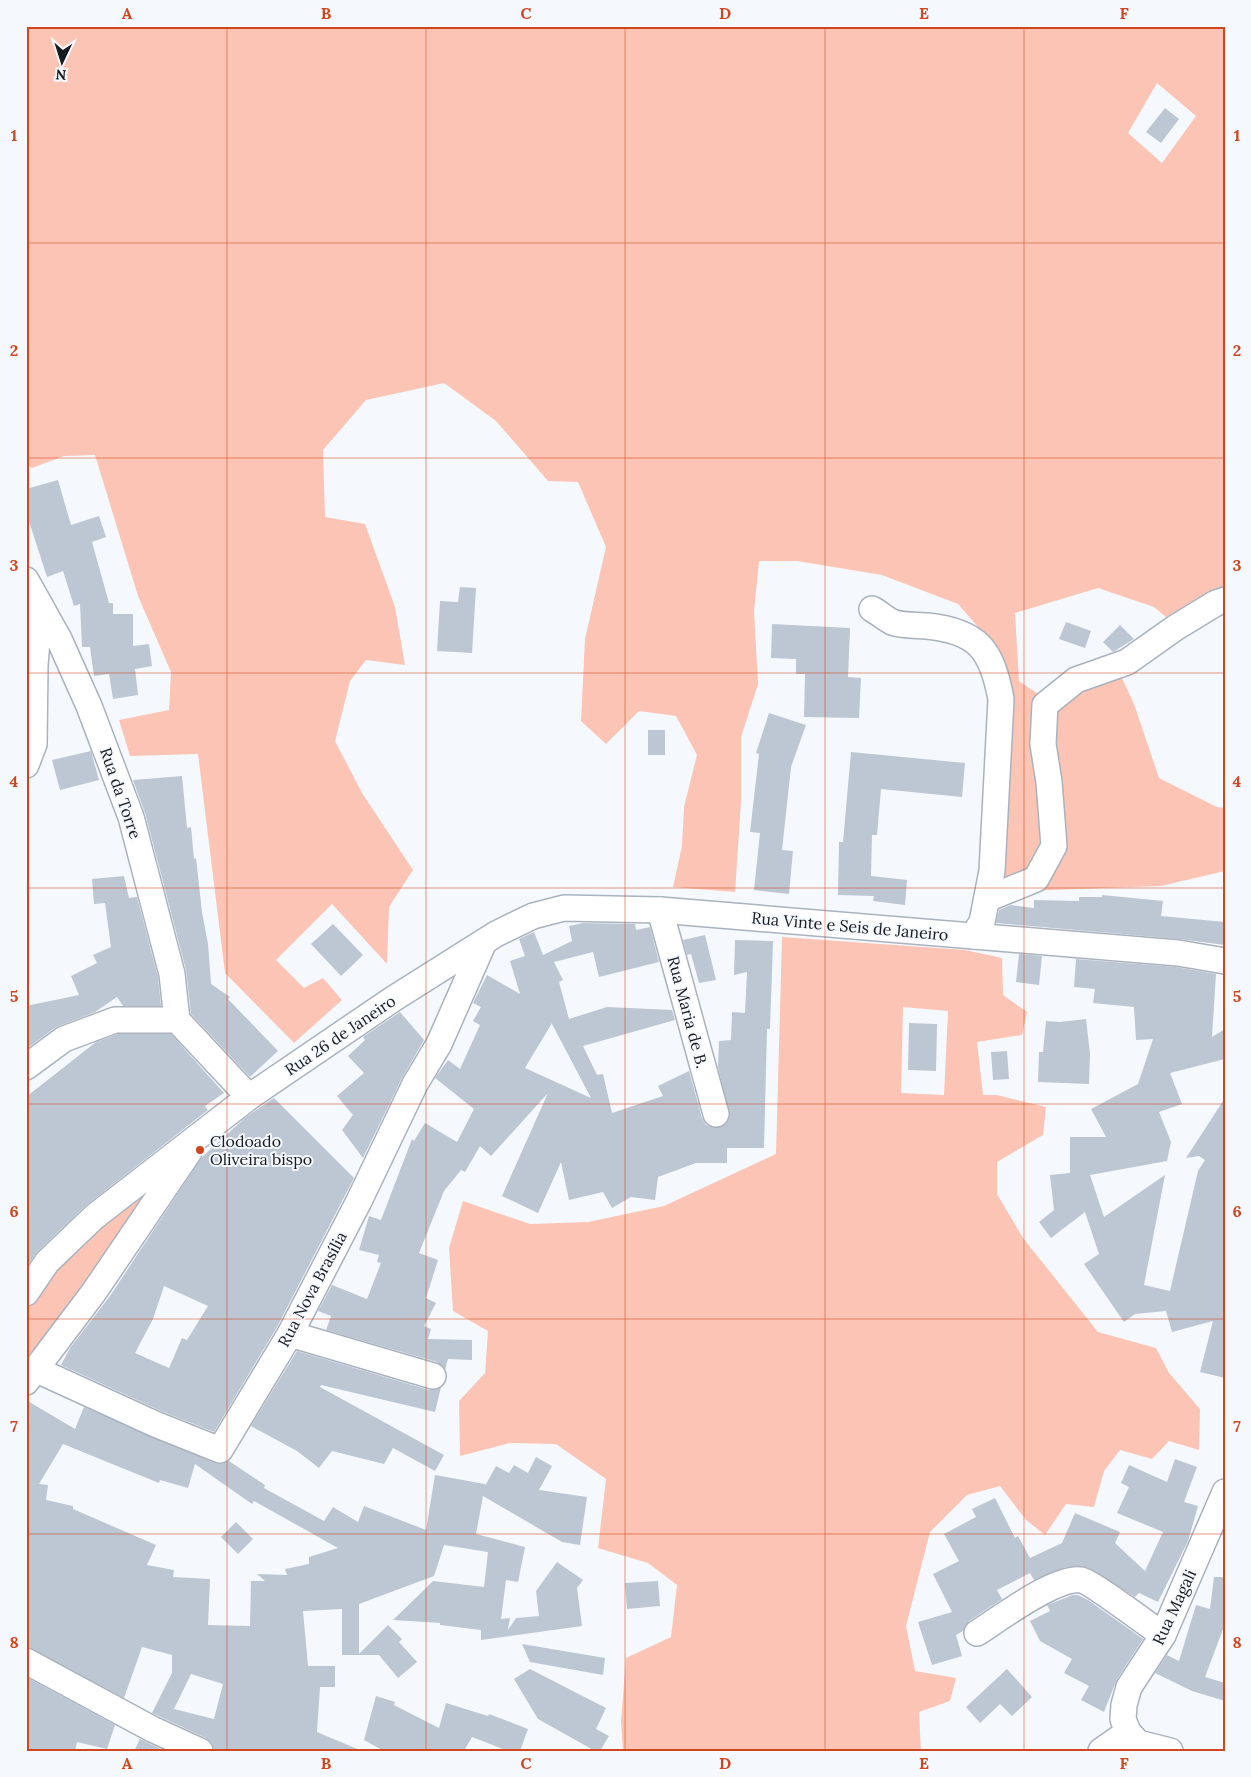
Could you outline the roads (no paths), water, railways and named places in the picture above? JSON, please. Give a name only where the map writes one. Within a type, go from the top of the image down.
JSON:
[{"type":"street","name":"Rua da Torre","points":[[26,580],[59,639],[90,706],[131,817],[172,974],[177,1020]]},
{"type":"street","points":[[987,899],[1036,879],[1054,846],[1044,744],[1045,705],[1076,680],[1127,662],[1184,623],[1216,603],[1225,600]]},
{"type":"street","points":[[26,765],[34,744],[35,665],[40,605]]},
{"type":"street","points":[[872,610],[893,622],[944,627],[970,636],[983,648],[996,672],[1002,699],[992,871],[982,922],[972,936]]},
{"type":"street","name":"Rua Vinte e Seis de Janeiro","points":[[483,944],[496,934],[533,916],[564,908],[660,910],[1178,953],[1225,961]]},
{"type":"street","name":"Rua Maria de B.","points":[[660,910],[716,1114]]},
{"type":"street","name":"Rua 26 de Janeiro","points":[[26,1294],[48,1262],[94,1217],[249,1097],[393,999],[483,944]]},
{"type":"street","name":"Rua Nova Brasília","points":[[31,1376],[220,1450],[290,1334],[359,1201],[415,1084],[439,1044],[483,944]]},
{"type":"street","points":[[26,1067],[64,1039],[115,1020],[177,1020],[249,1097]]},
{"type":"street","name":"Rua 26 de Janeiro","points":[[31,1376],[94,1292],[202,1134]]},
{"type":"street","points":[[290,1334],[434,1376]]},
{"type":"street","name":"Rua Magali","points":[[1128,1732],[1123,1719],[1129,1687],[1163,1635],[1225,1492]]},
{"type":"street","points":[[976,1633],[1066,1580],[1083,1580],[1163,1635]]},
{"type":"street","points":[[26,1661],[152,1728],[200,1751]]},
{"type":"street","points":[[1101,1751],[1128,1732],[1138,1743],[1170,1751]]},
{"type":"place","name":"Clodoado Oliveira bispo","points":[[200,1150]]}]
